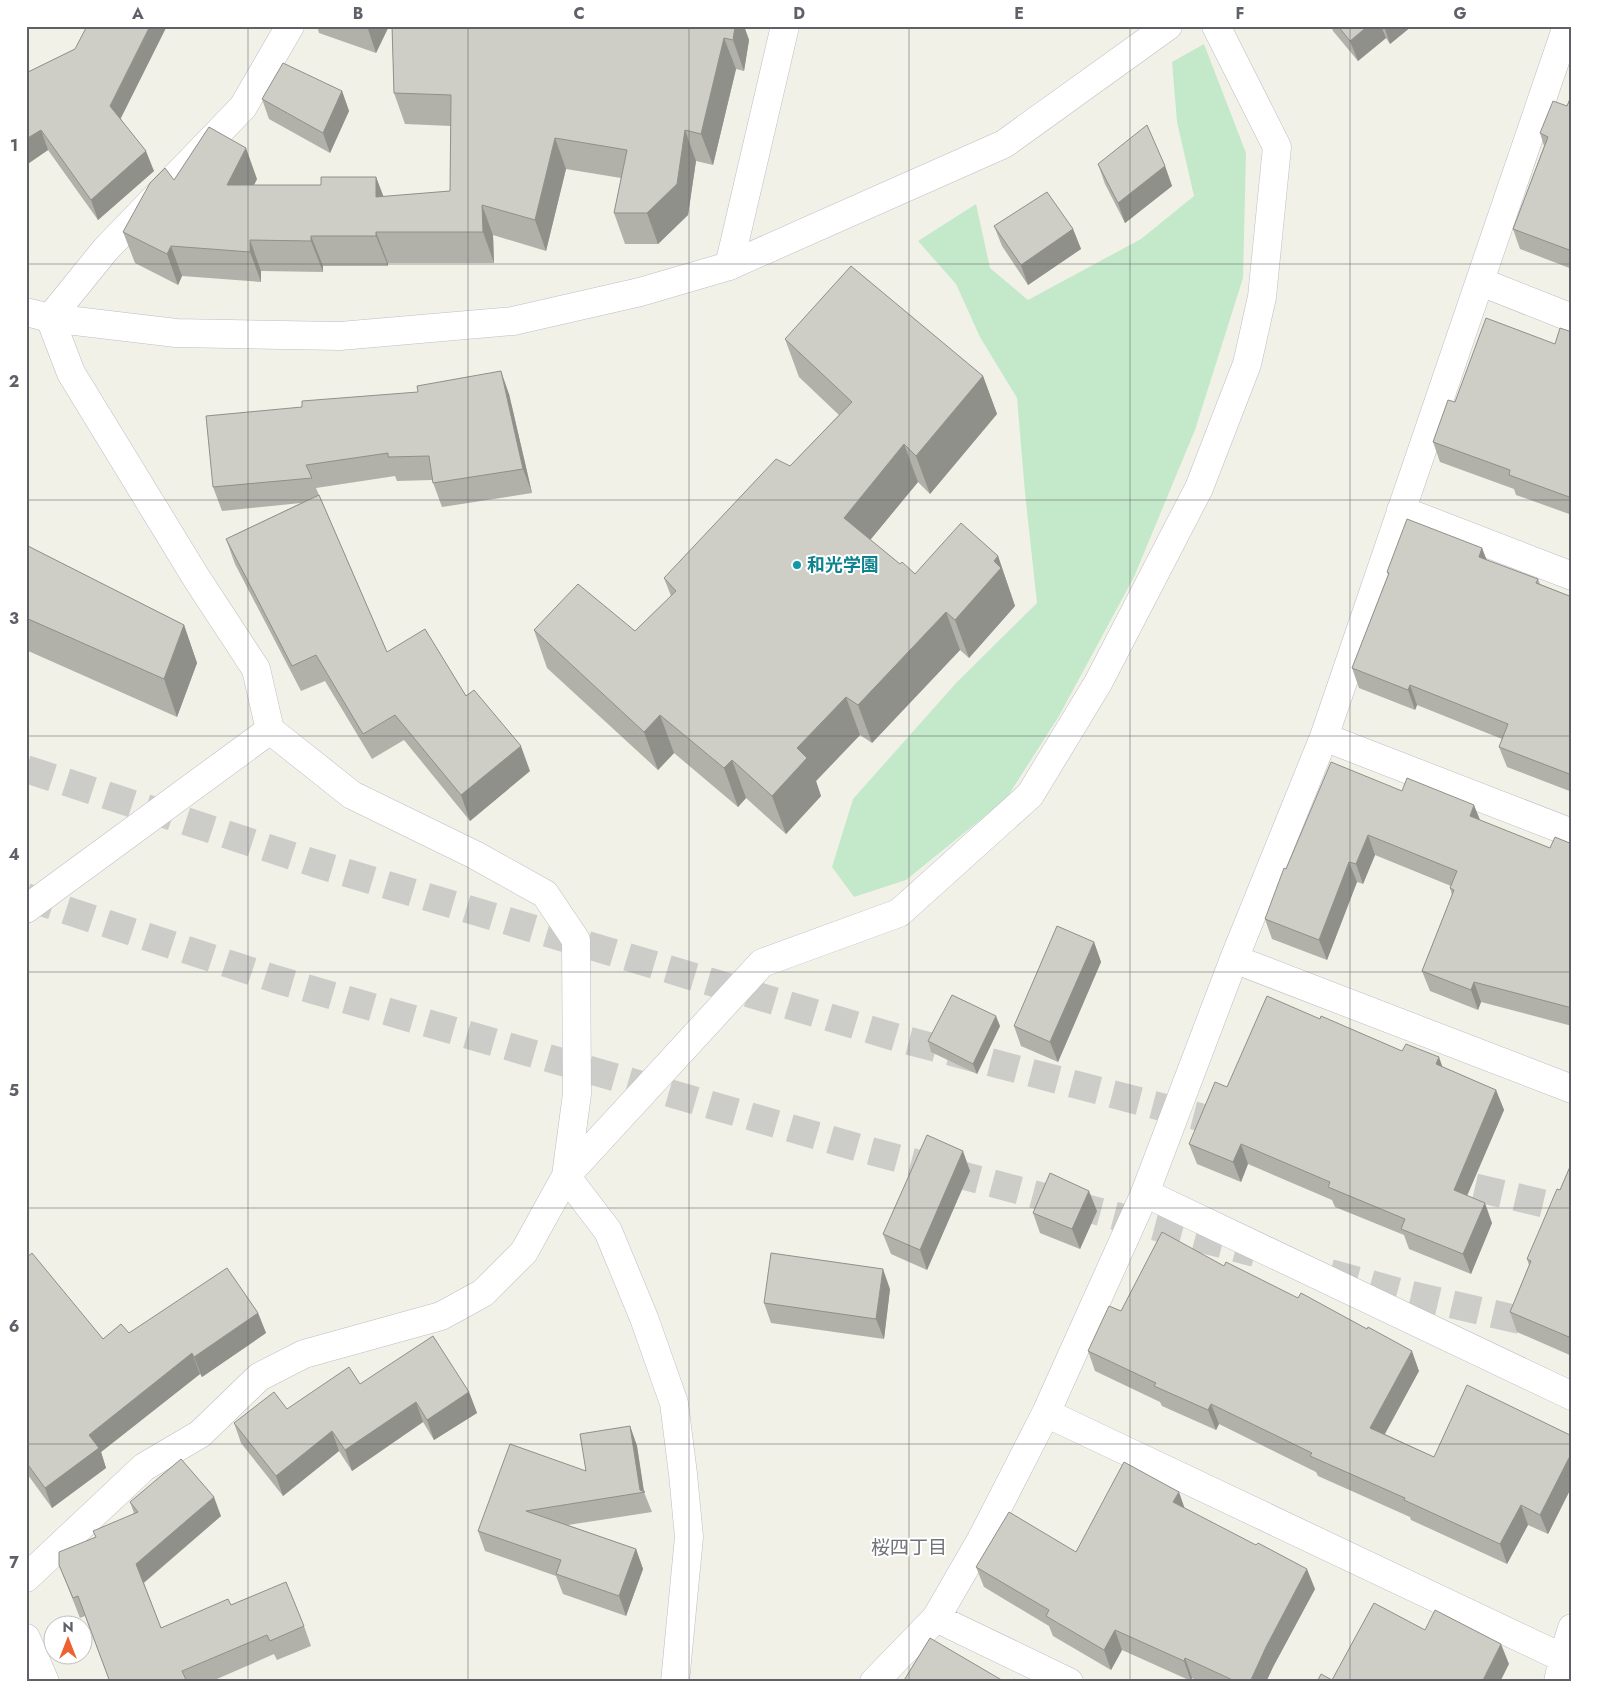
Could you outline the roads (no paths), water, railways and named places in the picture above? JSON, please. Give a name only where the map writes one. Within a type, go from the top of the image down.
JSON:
[{"type":"street","points":[[38,315],[243,107],[290,26]]},
{"type":"street","points":[[729,266],[785,26]]},
{"type":"street","points":[[38,315],[176,333],[340,336],[513,321],[640,292],[729,266],[1004,144],[1168,26]]},
{"type":"street","points":[[26,1578],[144,1466],[200,1434],[259,1377],[304,1354],[441,1316],[482,1293],[524,1252],[566,1176],[762,963],[899,913],[1030,795],[1098,683],[1199,488],[1247,364],[1262,297],[1277,147],[1216,26]]},
{"type":"street","points":[[874,1682],[936,1618],[981,1540],[1046,1413],[1146,1194],[1234,959],[1324,737],[1481,282],[1565,59],[1567,26]]},
{"type":"street","points":[[1481,282],[1572,318]]},
{"type":"street","points":[[38,315],[71,373],[197,579],[256,669],[270,730],[352,795],[475,854],[545,894],[576,940],[577,1094],[566,1176],[608,1231],[644,1318],[674,1403],[689,1537],[680,1679]]},
{"type":"street","points":[[1401,510],[1572,576]]},
{"type":"street","points":[[26,909],[270,730]]},
{"type":"street","points":[[1324,737],[1572,833]]},
{"type":"street","points":[[1234,959],[1572,1089]]},
{"type":"street","points":[[1146,1194],[1572,1396]]},
{"type":"street","points":[[1046,1413],[1560,1670],[1572,1628]]},
{"type":"street","points":[[936,1618],[1070,1682]]},
{"type":"street","points":[[26,1638],[45,1682]]},
{"type":"tunnel","points":[[26,769],[314,863],[898,1038],[1238,1127]]},
{"type":"tunnel","points":[[26,897],[275,979],[863,1149],[1255,1253]]},
{"type":"tunnel","points":[[1434,1178],[1572,1210]]},
{"type":"tunnel","points":[[1330,1273],[1403,1293],[1572,1332]]},
{"type":"place","name":"和光学園","points":[[797,565]]},
{"type":"district","name":"桜四丁目","points":[[909,1547]]}]
